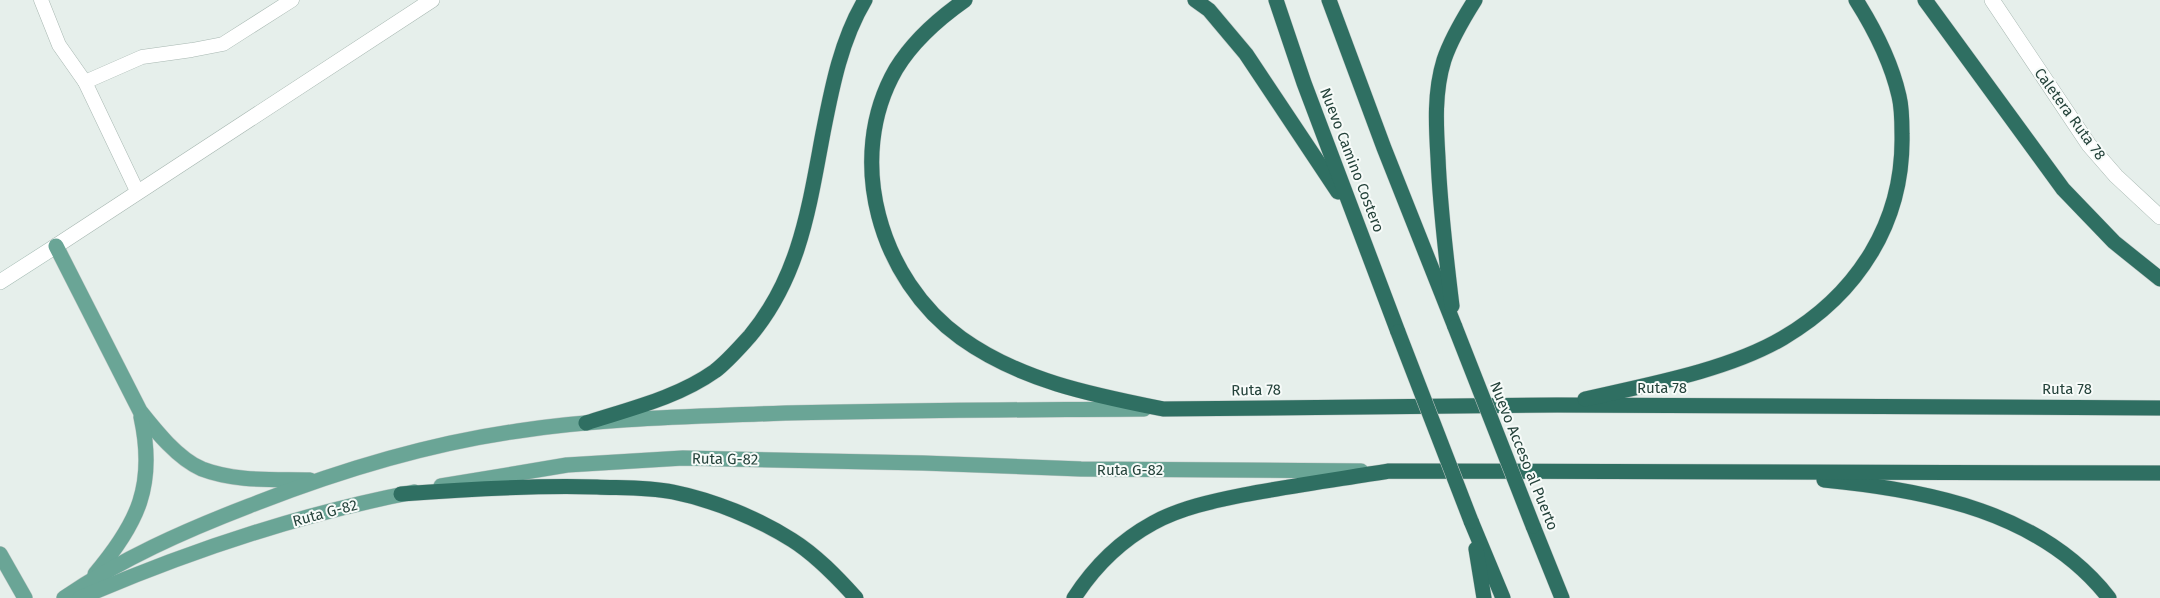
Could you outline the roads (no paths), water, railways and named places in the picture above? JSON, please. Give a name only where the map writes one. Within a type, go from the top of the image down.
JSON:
[{"type":"highway","points":[[586,423],[648,403],[684,388],[714,371],[743,344],[766,314],[784,283],[799,246],[809,208],[839,63],[852,26],[865,0]]},
{"type":"highway","name":"Ruta 78","points":[[965,0],[913,45],[896,70],[881,102],[874,135],[871,168],[874,200],[883,232],[895,260],[930,311],[961,338],[997,360],[1049,382],[1105,398],[1163,408],[1557,405],[2160,408]]},
{"type":"highway","points":[[1195,0],[1209,10],[1246,54],[1353,214]]},
{"type":"highway","name":"Nuevo Camino Costero","points":[[1276,0],[1304,83],[1353,214],[1471,521]]},
{"type":"highway","points":[[1329,0],[1454,327]]},
{"type":"highway","points":[[1454,327],[1439,178],[1436,126],[1438,85],[1444,60],[1453,39],[1475,0]]},
{"type":"highway","points":[[1557,405],[1659,382],[1753,353],[1782,339],[1810,321],[1836,299],[1860,271],[1880,239],[1890,217],[1896,195],[1902,145],[1900,98],[1892,70],[1882,46],[1856,0]]},
{"type":"highway","points":[[1925,0],[2063,189],[2114,242],[2160,279]]},
{"type":"highway","name":"Nuevo Acceso al Puerto","points":[[1454,327],[1562,598]]},
{"type":"highway","points":[[1074,598],[1085,580],[1107,556],[1129,538],[1154,522],[1180,511],[1215,501],[1265,491],[1389,471],[2160,473]]},
{"type":"highway","points":[[1740,472],[1894,490],[1942,499],[1992,515],[2048,541],[2084,570],[2109,598]]},
{"type":"highway","points":[[401,494],[534,486],[634,488],[673,492],[740,514],[792,540],[838,578],[856,598]]},
{"type":"highway","points":[[1471,521],[1484,598]]},
{"type":"highway","points":[[1471,521],[1503,598]]},
{"type":"main road","points":[[56,246],[140,411],[156,432],[178,452],[201,468],[261,480],[318,480]]},
{"type":"main road","name":"Ruta G-82","points":[[64,598],[88,581],[132,557],[192,529],[318,480],[448,444],[516,431],[655,418],[827,412],[1163,408]]},
{"type":"main road","points":[[88,581],[119,545],[133,520],[143,490],[147,442],[140,411]]},
{"type":"main road","name":"Ruta G-82","points":[[80,598],[173,560],[248,534],[401,494],[567,465],[683,458],[923,463],[1080,469],[1389,471]]},
{"type":"main road","points":[[0,554],[25,598]]},
{"type":"street","points":[[0,282],[432,0]]},
{"type":"street","name":"Caletera Ruta 78","points":[[1992,0],[2090,145],[2116,176],[2160,217]]},
{"type":"lane","points":[[41,0],[59,45],[86,82],[137,191]]},
{"type":"lane","points":[[86,82],[142,57],[223,44],[292,0]]}]
